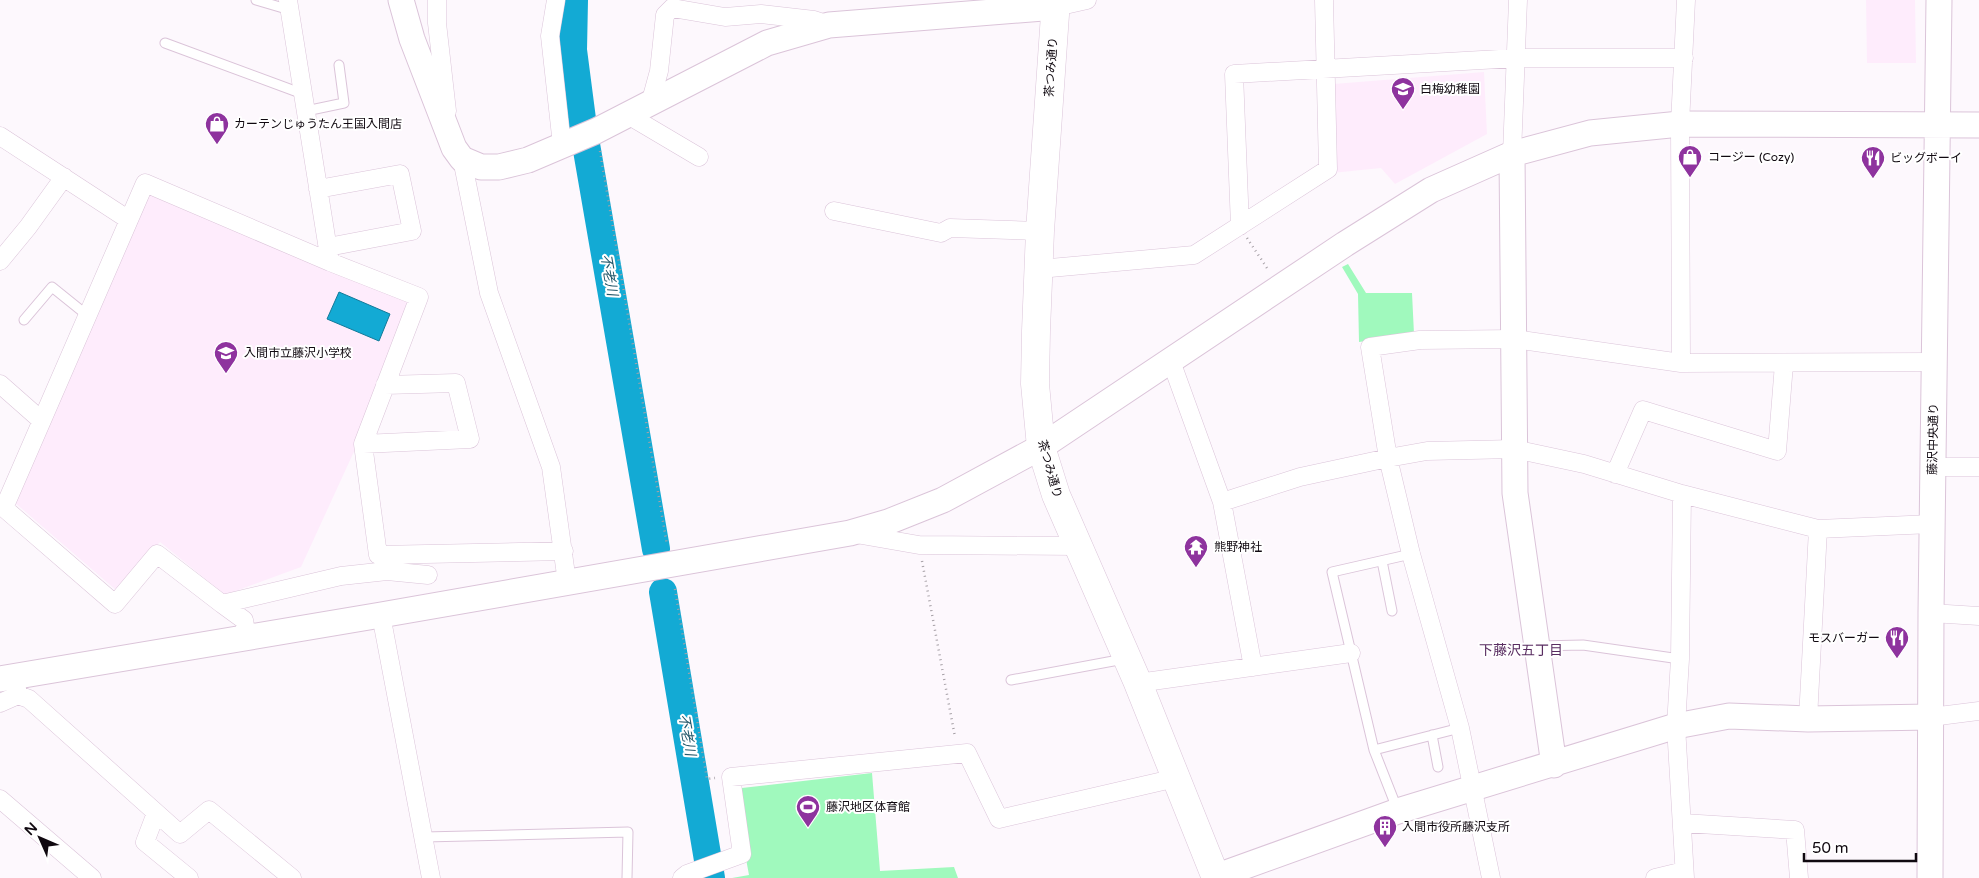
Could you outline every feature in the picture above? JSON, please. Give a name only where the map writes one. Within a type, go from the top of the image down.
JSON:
[{"type":"main road","name":"茶つみ通り","points":[[1056,4],[1040,230],[1035,384],[1041,447],[1056,495],[1138,683],[1216,878]]},
{"type":"street","points":[[401,0],[412,39],[454,148],[462,159],[489,292],[551,467],[567,582]]},
{"type":"street","points":[[437,0],[437,24],[449,134]]},
{"type":"street","points":[[556,0],[550,36],[562,145]]},
{"type":"street","points":[[462,159],[481,167],[499,167],[528,160],[596,131],[767,43],[829,25],[1087,0]]},
{"type":"street","points":[[1039,270],[1194,255],[1328,169],[1324,0]]},
{"type":"street","points":[[1518,0],[1518,58],[1512,154],[1515,493],[1554,765]]},
{"type":"street","points":[[1681,363],[1680,124],[1686,0]]},
{"type":"street","name":"藤沢中央通り","points":[[1930,878],[1936,124],[1939,0]]},
{"type":"street","points":[[289,5],[329,254]]},
{"type":"street","points":[[650,104],[659,71],[665,15],[672,8],[725,17],[746,8],[760,14],[814,20],[829,25]]},
{"type":"street","points":[[1240,226],[1234,74],[1518,58],[1684,58]]},
{"type":"street","points":[[628,115],[699,157]]},
{"type":"street","points":[[0,703],[11,684],[247,638],[850,533],[888,522],[943,500],[1041,447],[1430,190],[1512,154],[1590,133],[1680,124],[1979,125]]},
{"type":"street","points":[[0,136],[129,220]]},
{"type":"street","points":[[318,189],[400,174],[412,232],[329,254]]},
{"type":"street","points":[[0,262],[64,177]]},
{"type":"street","points":[[247,638],[244,620],[157,554],[115,604],[4,508],[145,183],[329,254],[419,297],[363,444],[378,555],[564,552]]},
{"type":"street","points":[[834,211],[941,233],[950,228],[1040,230]]},
{"type":"street","points":[[1491,878],[1460,728],[1411,554],[1388,458],[1370,347],[1420,340],[1514,339],[1681,363],[1934,362]]},
{"type":"street","points":[[1171,361],[1222,502],[1252,667]]},
{"type":"street","points":[[1615,474],[1643,410],[1777,450],[1784,364]]},
{"type":"street","points":[[363,444],[470,440],[456,383],[385,385]]},
{"type":"street","points":[[0,384],[42,421]]},
{"type":"street","points":[[1222,502],[1300,477],[1388,458],[1428,452],[1514,449],[1584,464],[1682,494],[1818,529],[1932,524]]},
{"type":"street","points":[[1933,467],[1979,466]]},
{"type":"street","points":[[1656,878],[1684,874],[1683,823],[1676,726],[1680,659],[1682,494]]},
{"type":"street","points":[[1808,719],[1818,529]]},
{"type":"street","points":[[850,533],[919,545],[1077,546]]},
{"type":"street","points":[[222,604],[341,576],[387,571],[428,575]]},
{"type":"street","points":[[1931,613],[1979,616]]},
{"type":"street","points":[[381,616],[431,878]]},
{"type":"street","points":[[1138,683],[1351,653]]},
{"type":"street","points":[[11,684],[180,834],[209,810],[292,878]]},
{"type":"street","points":[[1216,878],[1398,811],[1554,765],[1676,726],[1729,716],[1808,719],[1931,717],[1979,711]]},
{"type":"street","points":[[684,876],[721,860],[742,854],[731,777],[967,753],[999,818],[1176,778]]},
{"type":"street","points":[[0,799],[71,871],[92,878]]},
{"type":"street","points":[[156,813],[145,842],[189,878]]},
{"type":"street","points":[[1683,823],[1795,830],[1799,878]]},
{"type":"lane","points":[[256,0],[289,5]]},
{"type":"lane","points":[[165,44],[305,102],[344,103],[339,65]]},
{"type":"lane","points":[[24,320],[52,287],[88,316]]},
{"type":"lane","points":[[1398,811],[1374,750],[1332,572],[1411,554]]},
{"type":"lane","points":[[1382,561],[1392,611]]},
{"type":"lane","points":[[1536,646],[1583,645],[1680,659]]},
{"type":"lane","points":[[1011,680],[1126,659]]},
{"type":"lane","points":[[1374,750],[1460,728]]},
{"type":"lane","points":[[1432,735],[1438,767]]},
{"type":"lane","points":[[424,837],[628,832],[627,878]]},
{"type":"path","points":[[596,131],[667,547]]},
{"type":"path","points":[[1240,226],[1279,288]]},
{"type":"path","points":[[919,545],[958,754]]},
{"type":"path","points":[[675,589],[707,779],[731,777]]},
{"type":"shaded area","points":[[1866,0],[1915,0],[1916,63],[1867,63]]},
{"type":"shaded area","name":"白梅幼稚園","points":[[1484,72],[1487,134],[1395,184],[1381,168],[1322,174],[1321,85]]},
{"type":"shaded area","name":"入間市立藤沢小学校","points":[[150,190],[410,303],[357,445],[301,567],[225,595],[160,542],[117,591],[14,502]]},
{"type":"green space","points":[[1348,264],[1366,293],[1412,293],[1414,334],[1359,342],[1358,294],[1342,267]]},
{"type":"green space","name":"藤沢地区体育館","points":[[872,773],[880,871],[954,867],[958,878],[732,878],[749,875],[733,789]]},
{"type":"water","points":[[339,292],[390,314],[379,341],[327,319]]},
{"type":"waterway","name":"不老川","points":[[574,0],[573,50],[583,127],[656,549]]},
{"type":"waterway","name":"不老川","points":[[663,592],[711,878]]},
{"type":"place","name":"白梅幼稚園","points":[[1403,110]]},
{"type":"place","name":"カーテンじゅうたん王国入間店","points":[[217,145]]},
{"type":"place","name":"コージー (Cozy)","points":[[1690,178]]},
{"type":"place","name":"ビッグボーイ","points":[[1873,179]]},
{"type":"place","name":"入間市立藤沢小学校","points":[[226,374]]},
{"type":"place","name":"熊野神社","points":[[1196,568]]},
{"type":"place","name":"モスバーガー","points":[[1897,659]]},
{"type":"place","name":"藤沢地区体育館","points":[[808,828]]},
{"type":"place","name":"入間市役所藤沢支所","points":[[1385,848]]},
{"type":"district","name":"下藤沢五丁目","points":[[1521,650]]}]
